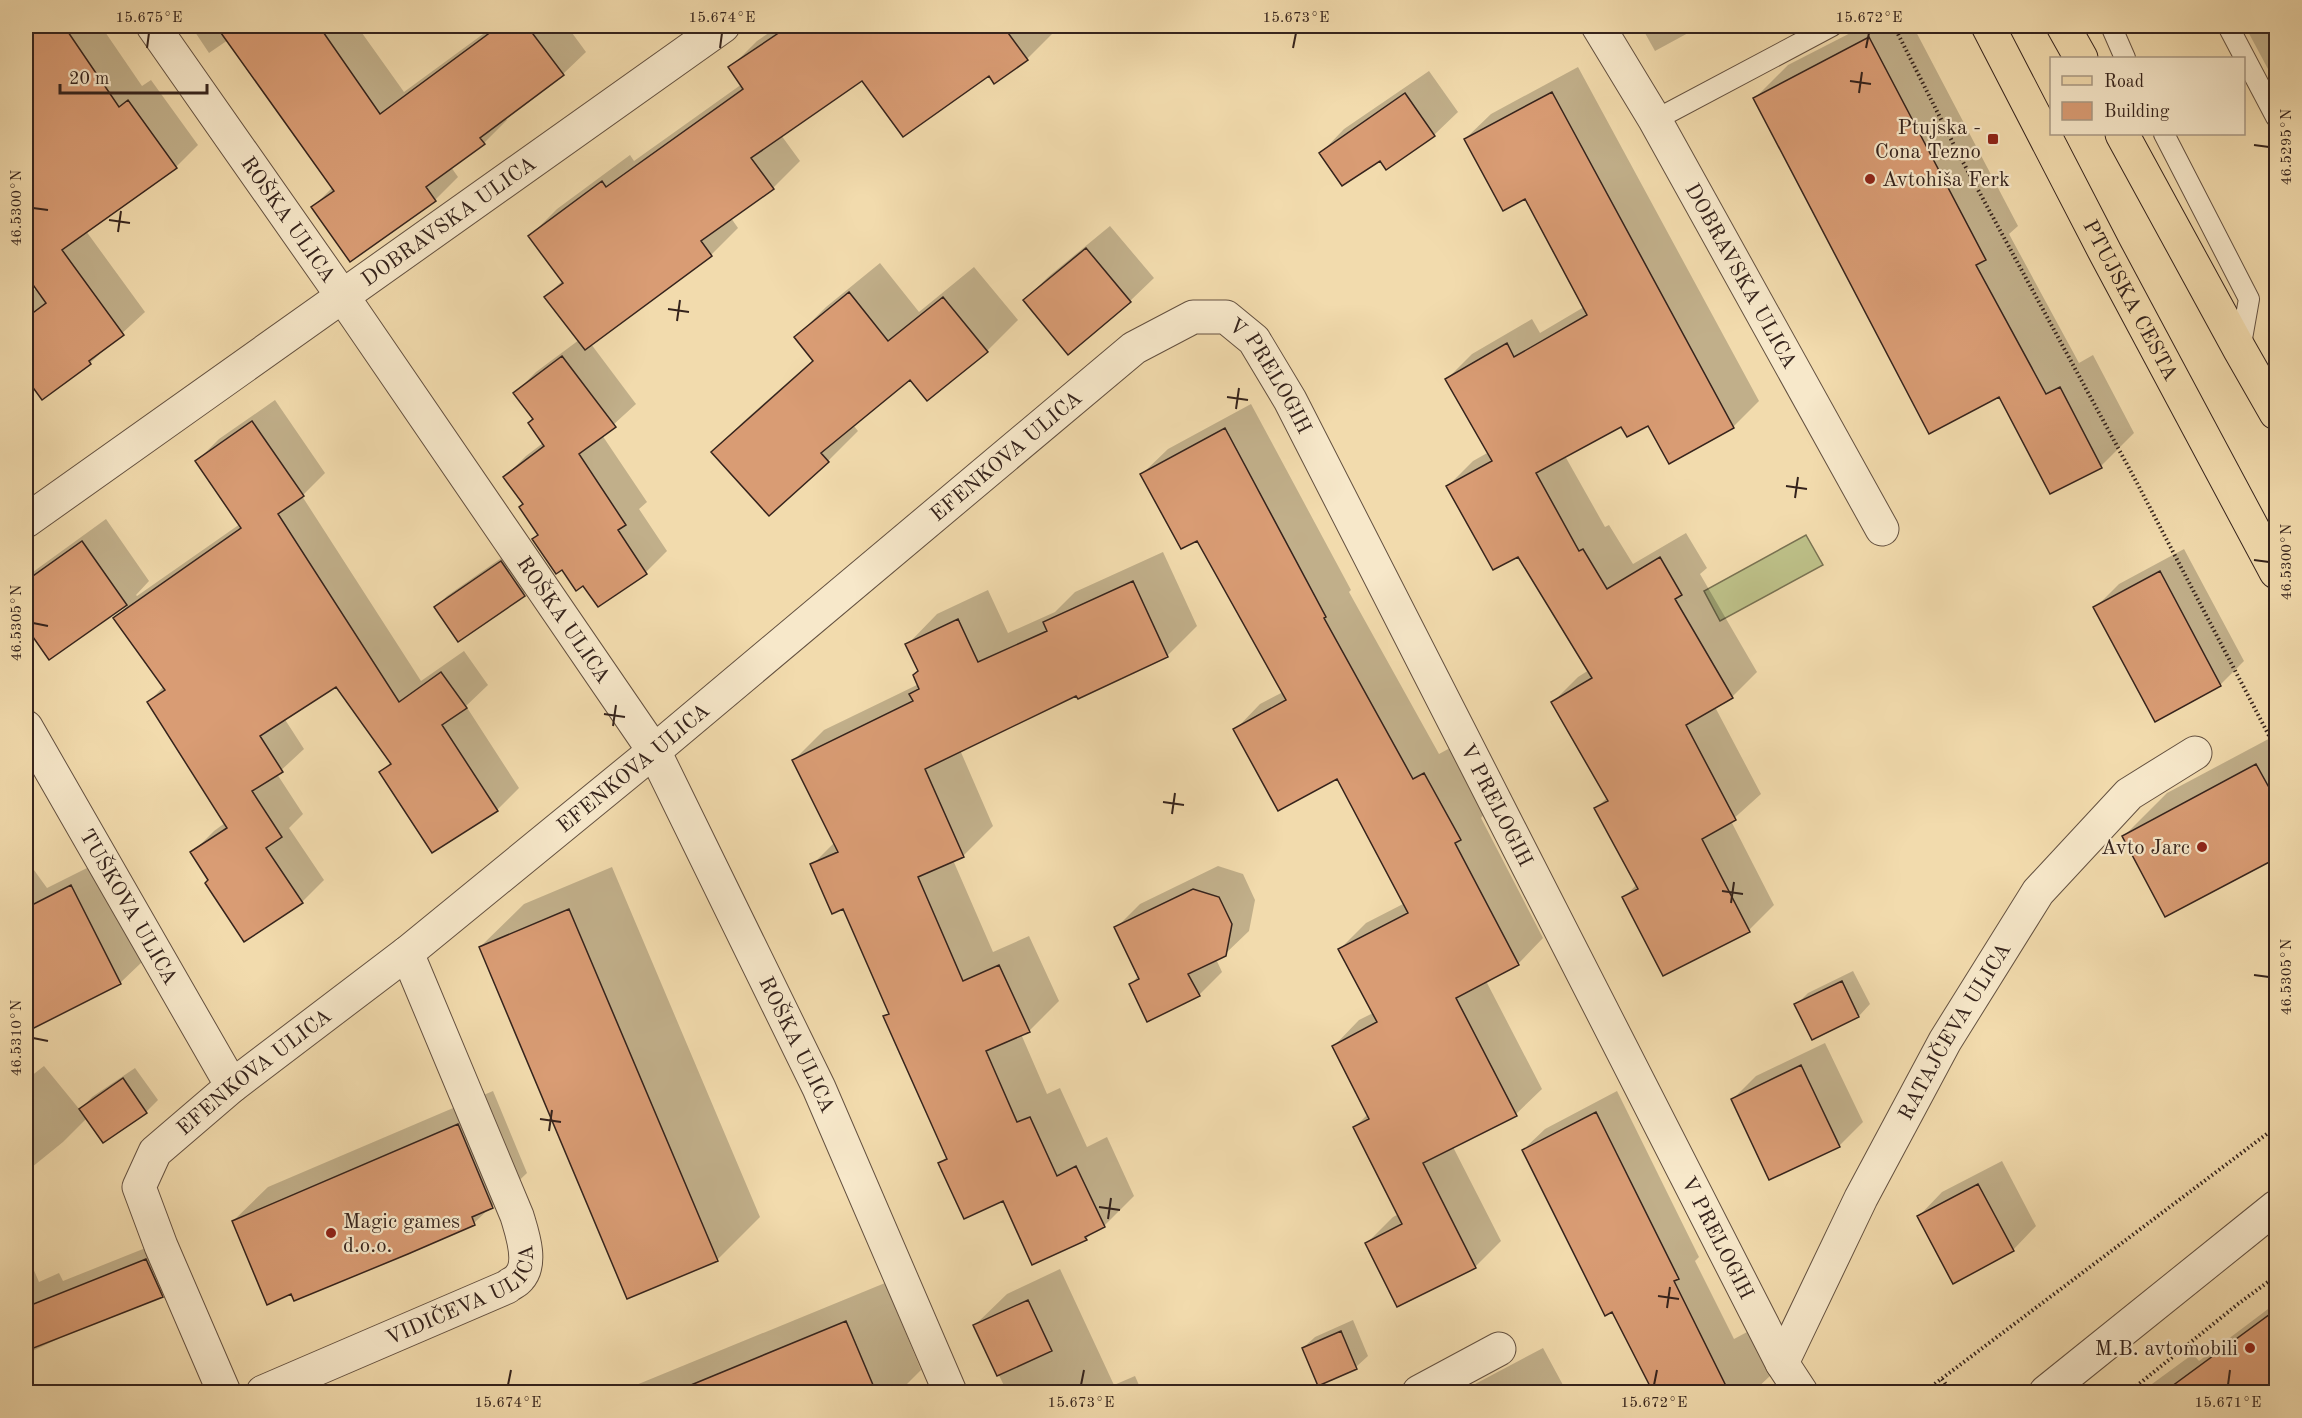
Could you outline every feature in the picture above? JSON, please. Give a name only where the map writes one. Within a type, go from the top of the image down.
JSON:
[{"type":"main road","name":"PTUJSKA CESTA","points":[[1988,26],[2106,254],[2277,572]]},
{"type":"main road","points":[[2063,26],[2080,57]]},
{"type":"main road","points":[[2123,135],[2277,413]]},
{"type":"street","name":"ROŠKA ULICA","points":[[153,26],[343,297],[654,752],[819,1088],[950,1392]]},
{"type":"street","name":"DOBRAVSKA ULICA","points":[[26,521],[723,26]]},
{"type":"street","name":"DOBRAVSKA ULICA","points":[[1598,26],[1655,120],[1882,529]]},
{"type":"street","name":"V PRELOGIH","points":[[1134,348],[1193,317],[1226,317],[1254,340],[1290,400],[1782,1364],[1801,1392]]},
{"type":"street","name":"EFENKOVA ULICA","points":[[224,1392],[138,1187],[155,1152],[232,1086],[407,953],[654,752],[1134,348]]},
{"type":"street","name":"TUŠKOVA ULICA","points":[[26,727],[232,1086]]},
{"type":"street","name":"RATAJČEVA ULICA","points":[[1782,1364],[1861,1198],[1944,1041],[2038,892],[2129,794],[2195,753]]},
{"type":"street","name":"VIDIČEVA ULICA","points":[[262,1392],[507,1287],[519,1278],[524,1269],[524,1246],[517,1216],[407,953]]},
{"type":"street","points":[[2046,1392],[2277,1207]]},
{"type":"street","points":[[1419,1392],[1499,1349]]},
{"type":"lane","points":[[1655,120],[1832,26]]},
{"type":"lane","points":[[2111,26],[2125,57]]},
{"type":"lane","points":[[2228,26],[2245,57]]},
{"type":"lane","points":[[2245,58],[2277,117]]},
{"type":"lane","points":[[2164,135],[2249,299],[2240,350]]},
{"type":"path","points":[[1894,26],[1957,151],[2136,481],[2277,749]]},
{"type":"path","points":[[1923,1392],[2277,1127]]},
{"type":"path","points":[[2129,1392],[2238,1304],[2277,1276]]},
{"type":"path","points":[[1942,1379],[1951,1392]]},
{"type":"path","points":[[1845,1392],[1851,1388],[1859,1392]]},
{"type":"green space","points":[[1806,535],[1823,565],[1720,621],[1704,591]]},
{"type":"building","points":[[26,26],[64,26],[119,107],[128,100],[177,168],[62,250],[124,335],[89,361],[91,364],[42,400],[26,378],[26,318],[46,303],[26,275]]},
{"type":"building","points":[[216,26],[319,26],[380,114],[499,26],[527,26],[564,75],[480,138],[485,144],[426,187],[436,201],[350,262],[311,207],[334,191]]},
{"type":"building","points":[[789,26],[1003,26],[1028,60],[994,84],[989,76],[903,137],[862,81],[751,158],[774,189],[701,241],[712,256],[585,350],[544,297],[563,283],[528,236],[602,181],[606,187],[743,89],[728,67]]},
{"type":"building","name":"Avtohiša Ferk","points":[[1869,37],[1986,260],[1976,265],[2046,394],[2060,387],[2102,468],[2050,494],[1999,397],[1929,434],[1753,98]]},
{"type":"building","points":[[1552,92],[1734,428],[1669,464],[1648,426],[1627,437],[1621,427],[1536,473],[1579,551],[1583,549],[1607,589],[1660,557],[1682,595],[1675,599],[1733,698],[1686,725],[1736,820],[1702,839],[1750,932],[1663,976],[1622,897],[1638,889],[1594,808],[1608,801],[1551,702],[1592,678],[1518,557],[1493,570],[1446,486],[1492,461],[1445,379],[1507,343],[1514,357],[1587,315],[1525,199],[1503,211],[1464,139]]},
{"type":"building","points":[[1405,93],[1435,136],[1386,170],[1380,161],[1342,186],[1319,153]]},
{"type":"building","points":[[1086,248],[1131,302],[1068,355],[1023,300]]},
{"type":"building","points":[[849,292],[888,341],[943,297],[988,352],[927,401],[910,380],[821,453],[829,462],[769,516],[711,452],[813,361],[794,337]]},
{"type":"building","points":[[562,356],[616,427],[579,454],[626,525],[618,530],[647,574],[598,607],[583,586],[576,591],[562,570],[556,574],[532,539],[538,535],[519,507],[523,504],[503,477],[544,446],[528,423],[533,419],[513,393]]},
{"type":"building","points":[[252,421],[304,496],[278,514],[399,702],[441,672],[467,708],[442,725],[498,811],[432,853],[379,772],[391,764],[336,687],[260,736],[283,772],[252,791],[282,837],[266,848],[303,903],[244,942],[205,883],[208,880],[190,852],[227,828],[147,702],[165,690],[113,618],[241,528],[195,461]]},
{"type":"building","points":[[1225,428],[1326,617],[1324,618],[1413,779],[1424,773],[1461,840],[1455,843],[1519,965],[1456,998],[1517,1116],[1423,1163],[1476,1268],[1397,1307],[1365,1243],[1402,1224],[1353,1127],[1369,1119],[1332,1046],[1377,1022],[1338,949],[1408,913],[1337,779],[1278,811],[1233,729],[1286,700],[1197,541],[1181,549],[1140,474]]},
{"type":"building","points":[[82,541],[127,605],[49,660],[26,627],[26,581]]},
{"type":"building","points":[[501,561],[525,596],[458,642],[434,607]]},
{"type":"building","points":[[2160,571],[2221,686],[2155,722],[2093,607]]},
{"type":"building","points":[[1133,581],[1168,657],[1078,699],[1076,696],[925,769],[964,857],[918,877],[963,981],[999,965],[1030,1032],[986,1051],[1017,1122],[1030,1117],[1057,1176],[1076,1166],[1105,1227],[1085,1237],[1087,1240],[1032,1265],[1003,1201],[964,1219],[938,1163],[947,1159],[883,1016],[889,1014],[843,909],[832,914],[810,864],[838,852],[792,760],[913,701],[909,694],[919,689],[913,675],[918,671],[905,644],[958,619],[978,662],[1047,631],[1043,622]]},
{"type":"building","name":"Avto Jarc","points":[[2256,764],[2277,802],[2277,858],[2165,917],[2122,836]]},
{"type":"building","points":[[71,885],[121,984],[26,1032],[26,908]]},
{"type":"building","points":[[1193,889],[1219,897],[1232,924],[1226,956],[1188,974],[1200,996],[1147,1022],[1129,984],[1139,979],[1114,927]]},
{"type":"building","points":[[569,909],[718,1261],[627,1299],[479,947]]},
{"type":"building","points":[[1842,981],[1859,1017],[1812,1040],[1794,1004]]},
{"type":"building","points":[[1801,1065],[1840,1147],[1769,1180],[1731,1099]]},
{"type":"building","points":[[123,1078],[147,1113],[103,1143],[79,1109]]},
{"type":"building","points":[[1596,1112],[1679,1279],[1674,1281],[1729,1392],[1653,1392],[1612,1312],[1605,1316],[1522,1150]]},
{"type":"building","points":[[458,1124],[493,1208],[472,1217],[475,1225],[408,1254],[294,1301],[291,1294],[267,1305],[232,1221]]},
{"type":"building","points":[[1978,1184],[2014,1251],[1953,1284],[1917,1216]]},
{"type":"building","points":[[146,1259],[163,1297],[26,1351],[26,1307]]},
{"type":"building","points":[[1028,1300],[1052,1351],[997,1376],[973,1325]]},
{"type":"building","name":"M.B. avtomobili","points":[[2277,1309],[2277,1380],[2260,1392],[2164,1392]]},
{"type":"building","points":[[846,1321],[876,1392],[674,1392]]},
{"type":"building","points":[[1341,1331],[1357,1369],[1318,1386],[1302,1348]]},
{"type":"place","name":"Ptujska - Cona Tezno","points":[[1993,139]]},
{"type":"place","name":"Avtohiša Ferk","points":[[1870,179]]},
{"type":"place","name":"Avto Jarc","points":[[2202,847]]},
{"type":"place","name":"Magic games d.o.o.","points":[[331,1233]]},
{"type":"place","name":"M.B. avtomobili","points":[[2250,1348]]}]
